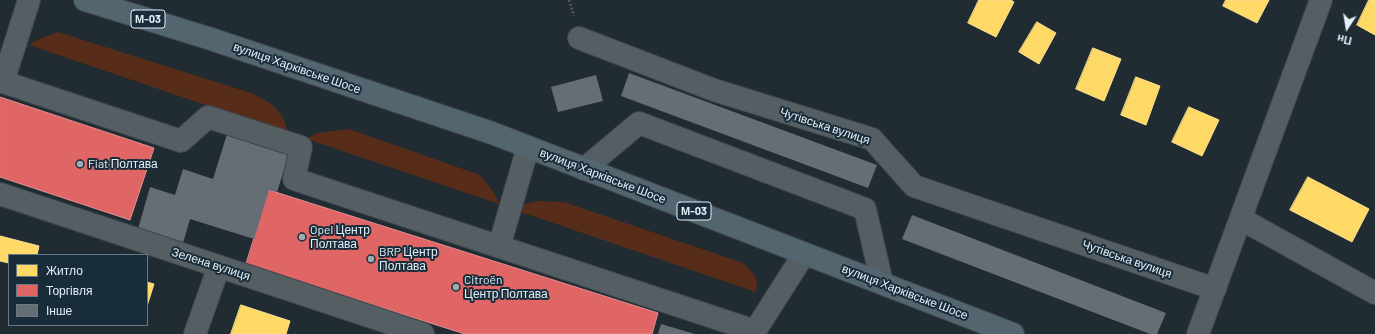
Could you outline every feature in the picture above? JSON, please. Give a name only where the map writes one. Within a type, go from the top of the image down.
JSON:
[{"type":"highway","name":"вулиця Харківське Шосе","points":[[85,0],[211,39],[492,133],[1013,334]]},
{"type":"highway","name":"вулиця Харківське Шосе","points":[[105,0],[211,39]]},
{"type":"street","points":[[29,0],[2,82],[181,142],[208,117],[301,147],[294,179],[755,331],[804,254]]},
{"type":"street","points":[[1198,334],[1321,0]]},
{"type":"street","name":"Чутівська вулиця","points":[[580,38],[714,90],[872,139],[914,186],[1215,289]]},
{"type":"street","points":[[584,169],[639,123],[865,209],[882,283]]},
{"type":"street","points":[[499,247],[528,147]]},
{"type":"street","name":"Зелена вулиця","points":[[0,194],[423,334]]},
{"type":"street","points":[[1241,219],[1375,293]]},
{"type":"street","points":[[195,334],[218,266]]},
{"type":"shaded area","points":[[58,32],[251,93],[265,100],[280,112],[288,133],[29,45],[39,39]]},
{"type":"shaded area","points":[[349,129],[480,175],[495,194],[499,204],[307,139],[317,133]]},
{"type":"shaded area","points":[[538,201],[564,202],[743,263],[756,279],[756,292],[515,210],[524,204]]},
{"type":"building: Житло","points":[[979,0],[1011,0],[1014,2],[996,37],[968,23]]},
{"type":"building: Житло","points":[[1226,0],[1269,0],[1257,23],[1223,6]]},
{"type":"building: Житло","points":[[1369,0],[1375,0],[1375,35],[1357,25]]},
{"type":"building: Житло","points":[[1037,22],[1056,33],[1039,64],[1019,52]]},
{"type":"building: Житло","points":[[1093,48],[1121,59],[1104,101],[1076,89]]},
{"type":"building: Житло","points":[[1136,77],[1160,86],[1146,125],[1121,115]]},
{"type":"building: Житло","points":[[1189,107],[1219,120],[1202,156],[1172,142]]},
{"type":"building: Житло","points":[[1308,177],[1369,209],[1352,242],[1290,210]]},
{"type":"building: Житло","points":[[0,236],[39,246],[37,254],[8,254],[8,263],[0,261]]},
{"type":"building: Житло","points":[[148,282],[154,284],[148,303]]},
{"type":"building: Житло","points":[[241,305],[290,321],[286,334],[231,334]]},
{"type":"building: Торгівля","points":[[0,97],[154,148],[130,220],[0,177]]},
{"type":"building: Торгівля","points":[[269,190],[658,313],[652,334],[465,334],[246,265]]},
{"type":"building: Інше","points":[[629,73],[877,165],[868,188],[621,96]]},
{"type":"building: Інше","points":[[596,75],[603,101],[558,112],[551,87]]},
{"type":"building: Інше","points":[[228,131],[290,151],[277,192],[269,190],[254,239],[190,219],[183,243],[138,229],[150,187],[175,195],[183,169],[213,179]]},
{"type":"building: Інше","points":[[912,215],[1166,313],[1157,334],[1150,334],[902,239]]},
{"type":"building: Інше","points":[[661,324],[695,334],[658,334]]},
{"type":"place","name":"Fiat Полтава","points":[[80,164]]},
{"type":"place","name":"Opel Центр Полтава","points":[[302,237]]},
{"type":"place","name":"BRP Центр Полтава","points":[[371,259]]},
{"type":"place","name":"Citroën Центр Полтава","points":[[456,287]]}]
